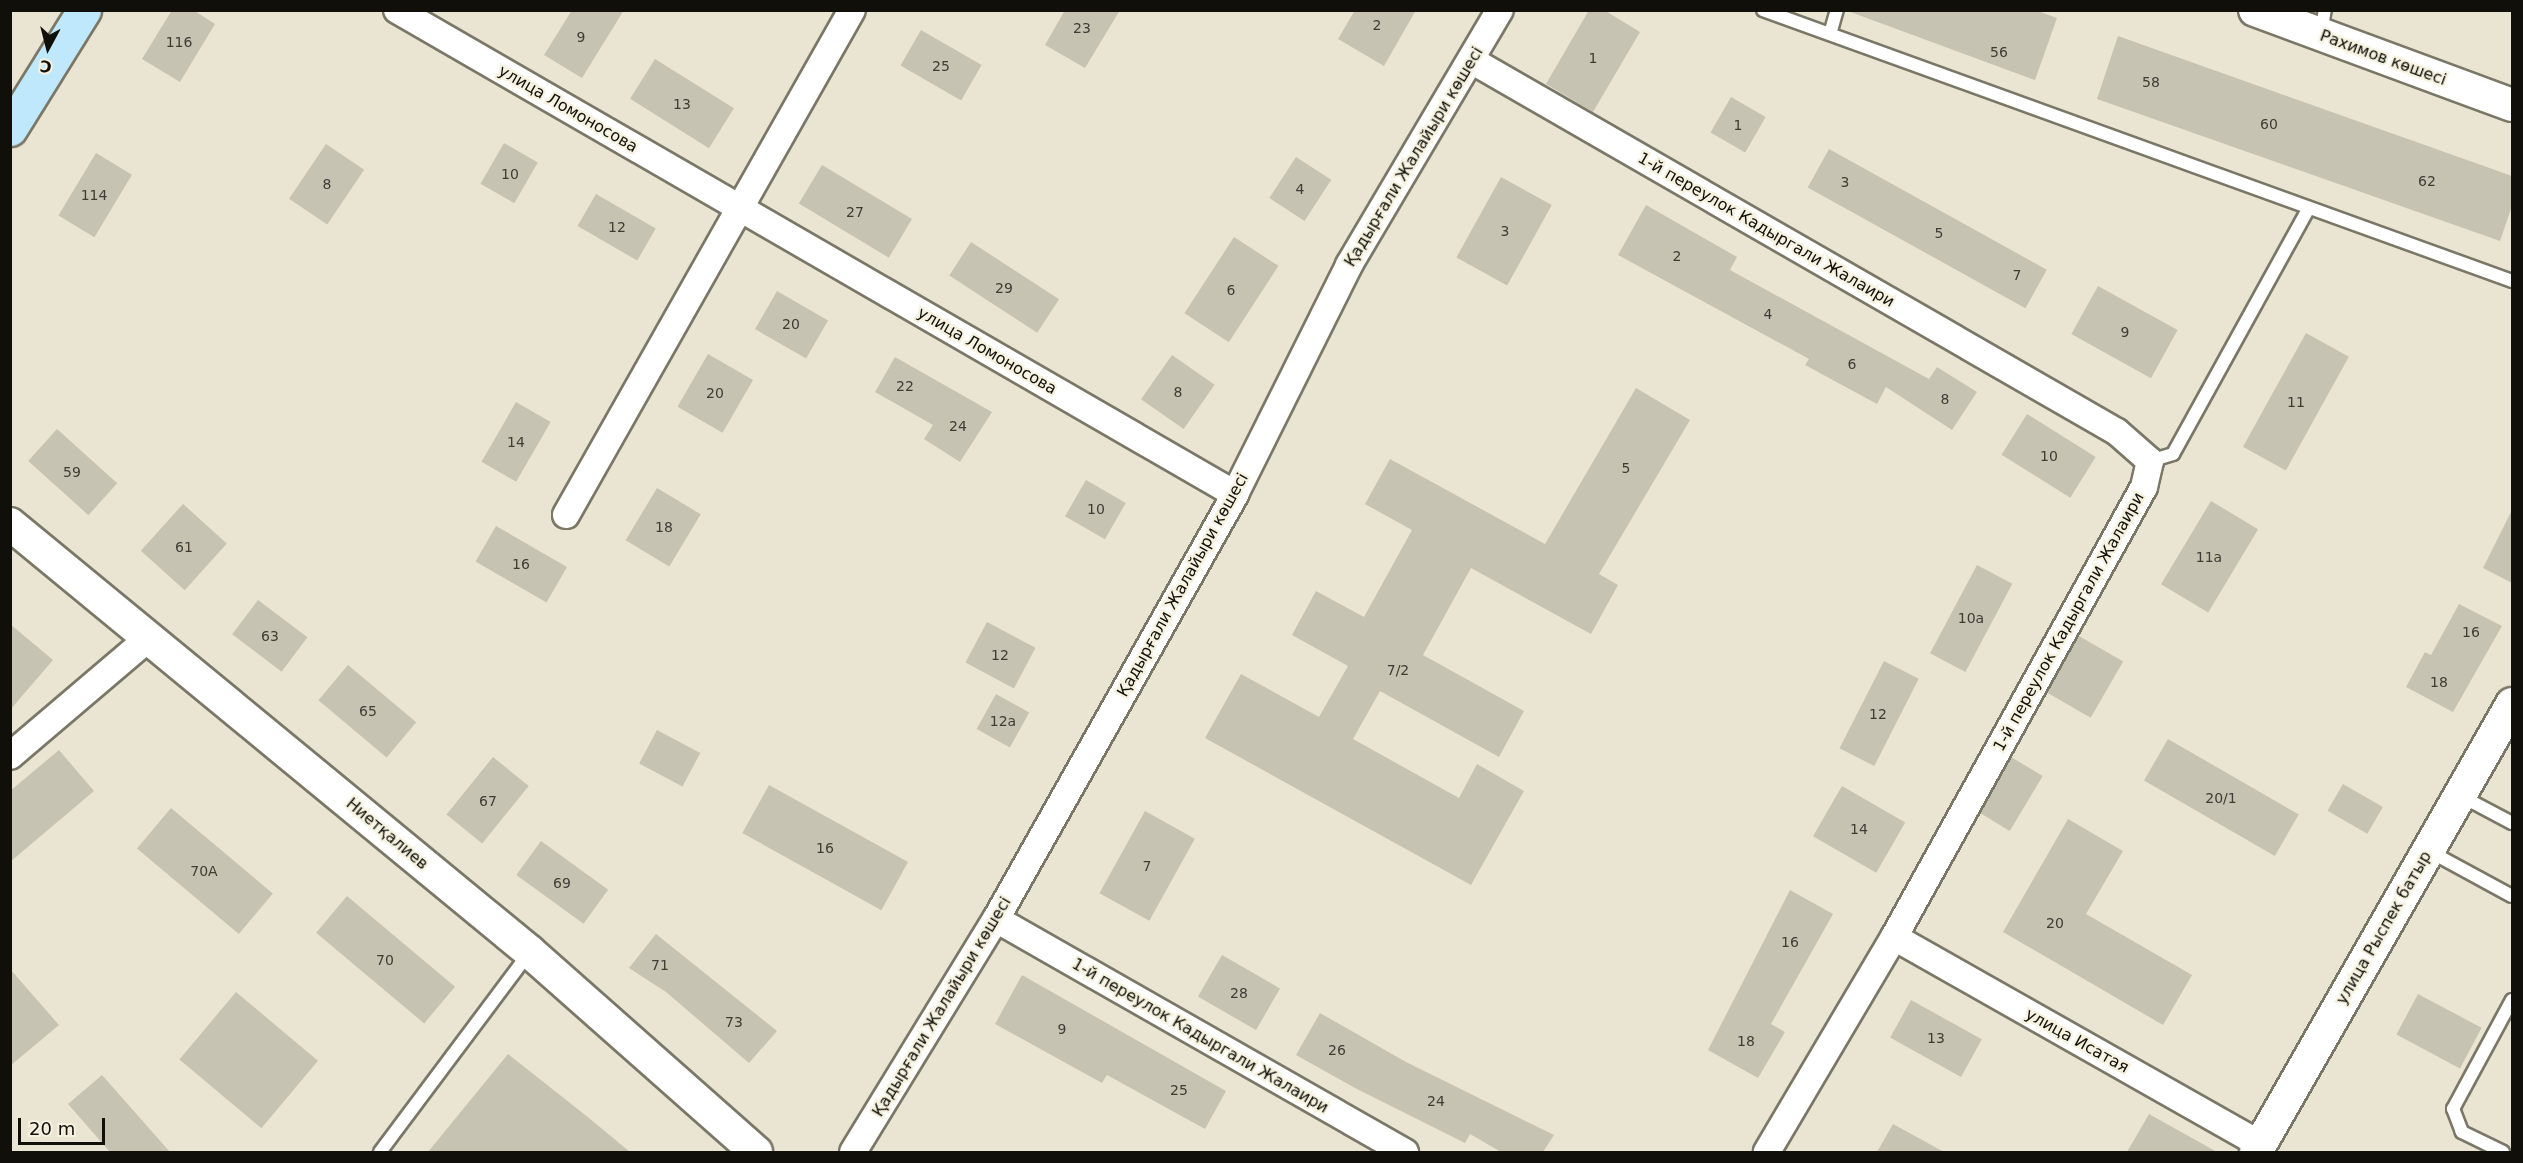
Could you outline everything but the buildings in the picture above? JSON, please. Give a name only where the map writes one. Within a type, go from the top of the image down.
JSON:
[{"type":"main road","points":[[10,129],[84,10]]},
{"type":"street","name":"улица Ломоносова","points":[[397,10],[1235,494]]},
{"type":"street","points":[[566,514],[852,10]]},
{"type":"street","name":"Қадырғали Жалайыри көшесі","points":[[853,1152],[996,919],[1235,494],[1349,265],[1500,10]]},
{"type":"street","name":"Рахимов көшесі","points":[[2254,10],[2323,23],[2512,105]]},
{"type":"street","name":"1-й переулок Кадыргали Жалаири","points":[[1471,60],[2117,432],[2150,461],[2144,487],[1894,937],[1767,1152]]},
{"type":"street","name":"Ниетқалиев","points":[[10,524],[530,952],[756,1152]]},
{"type":"street","points":[[10,756],[150,638]]},
{"type":"street","name":"улица Рыспек батыр","points":[[2258,1148],[2512,704]]},
{"type":"street","name":"1-й переулок Кадыргали Жалаири","points":[[996,919],[1405,1152]]},
{"type":"street","name":"улица Исатая","points":[[1894,937],[2258,1148]]},
{"type":"lane","points":[[1763,10],[2512,281]]},
{"type":"lane","points":[[1830,34],[1837,10]]},
{"type":"lane","points":[[2150,461],[2173,454],[2309,208]]},
{"type":"lane","points":[[2460,796],[2512,823]]},
{"type":"lane","points":[[2428,851],[2512,896]]},
{"type":"lane","points":[[380,1152],[530,952]]},
{"type":"lane","points":[[2503,1152],[2462,1132],[2453,1109],[2512,1000]]}]
